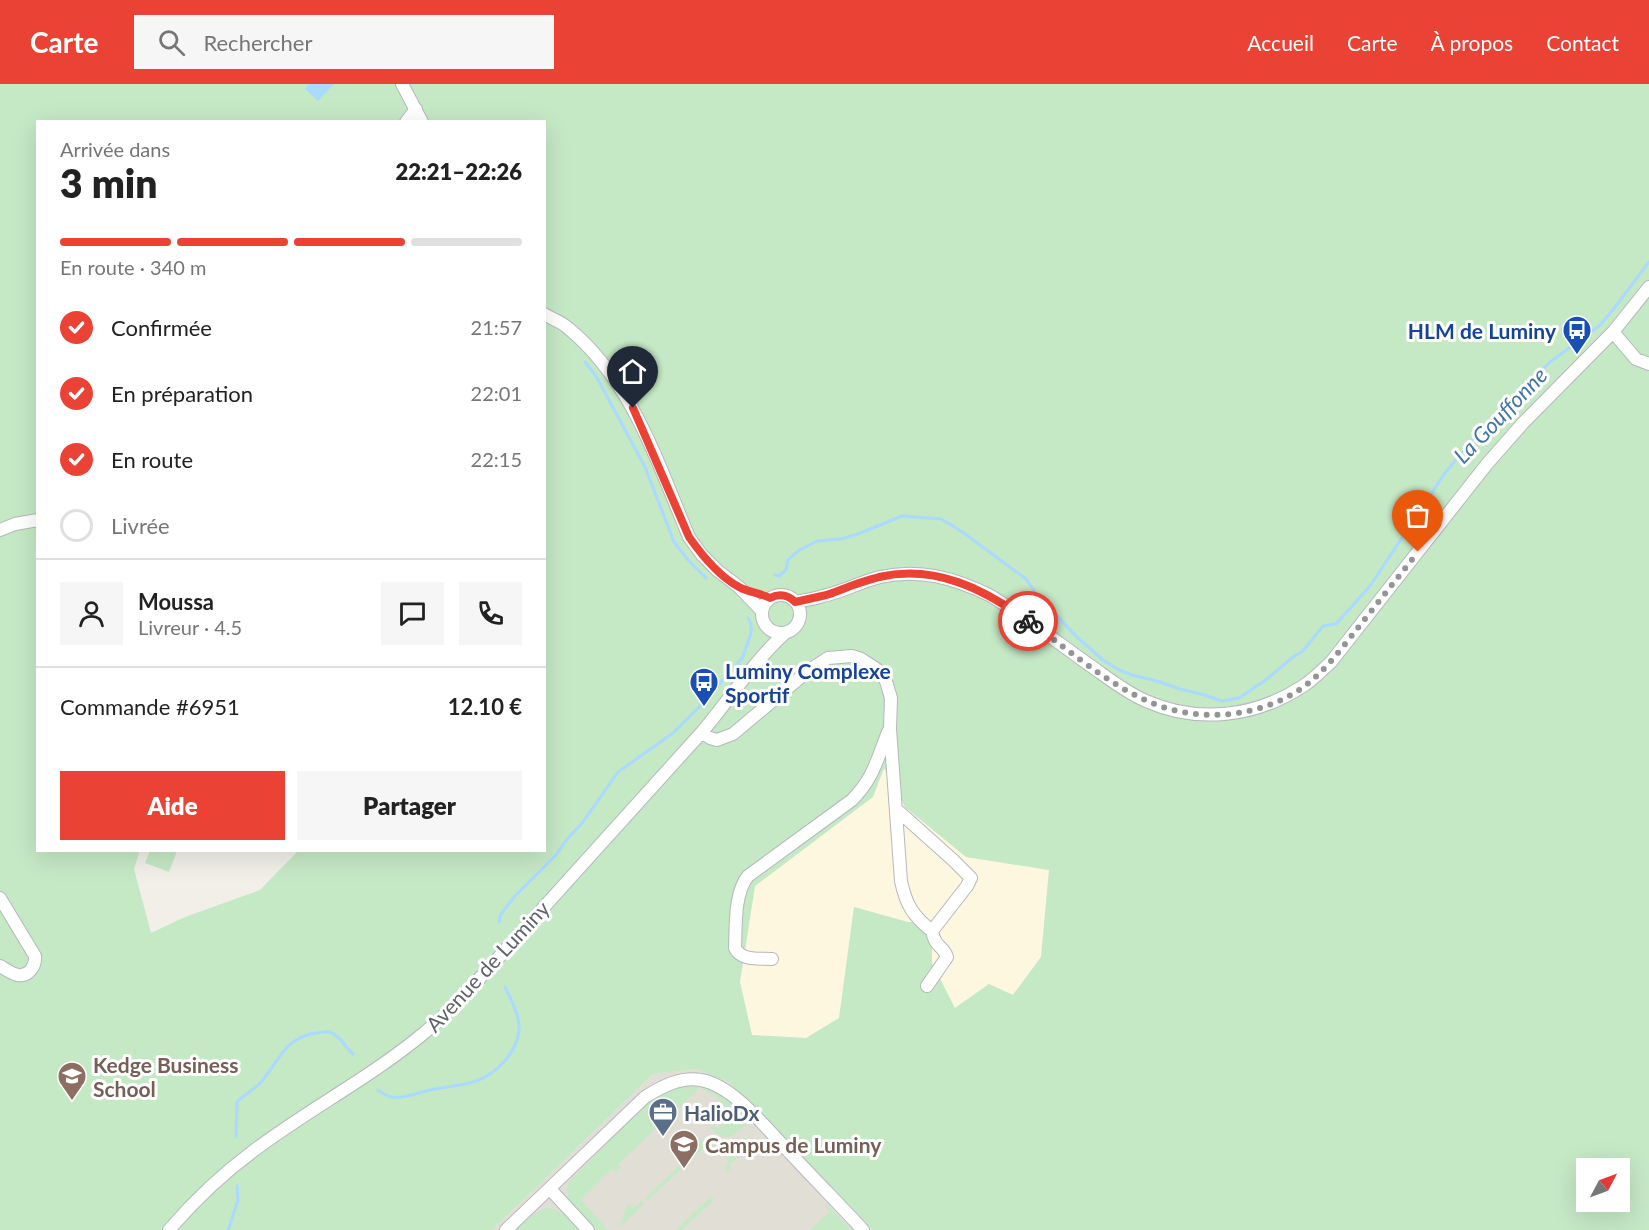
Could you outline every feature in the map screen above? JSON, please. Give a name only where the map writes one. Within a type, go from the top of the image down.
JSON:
[{"type":"street","points":[[402,84],[421,120]]},
{"type":"street","points":[[408,120],[416,109]]},
{"type":"street","points":[[795,602],[824,596],[849,586],[888,576],[913,573],[938,576],[971,586],[991,596],[1111,680],[1146,701],[1197,714],[1230,714],[1246,712],[1263,706],[1306,685],[1331,662],[1487,464],[1523,423],[1613,332],[1649,287]]},
{"type":"street","points":[[546,315],[566,326],[582,340],[609,372],[633,408],[689,537],[702,555],[762,610]]},
{"type":"street","points":[[1613,332],[1636,359],[1649,364]]},
{"type":"street","points":[[0,530],[15,524],[36,520]]},
{"type":"street","points":[[739,587],[770,598]]},
{"type":"street","points":[[800,615],[795,602],[784,595],[774,596],[766,601],[762,610],[762,620],[776,633],[785,633],[796,625],[800,615],[824,596]]},
{"type":"street","name":"Avenue de Luminy","points":[[762,655],[768,628]]},
{"type":"street","name":"Avenue de Luminy","points":[[169,1230],[206,1190],[252,1152],[394,1056],[442,1017],[470,989],[702,732],[762,655],[785,633]]},
{"type":"street","points":[[702,732],[717,740],[733,734],[828,658],[852,656],[878,670],[885,678],[891,698],[890,729],[900,881],[910,910],[932,931]]},
{"type":"street","points":[[772,959],[746,957],[736,952],[736,921],[744,882],[748,876],[852,800],[863,789],[871,777],[890,729]]},
{"type":"street","points":[[896,809],[971,878],[968,886],[932,931],[933,940],[946,952],[947,957],[927,986]]},
{"type":"street","points":[[0,898],[36,960],[32,969],[22,975],[17,975],[0,966]]},
{"type":"street","points":[[506,1230],[645,1097],[662,1086],[681,1080],[700,1079],[720,1086],[746,1107],[863,1230]]},
{"type":"street","points":[[550,1189],[588,1230]]},
{"type":"shaded area","points":[[885,767],[905,807],[966,857],[1049,870],[1041,957],[1012,995],[989,984],[954,1008],[932,963],[932,922],[908,922],[854,907],[839,1018],[806,1038],[752,1035],[740,982],[755,886],[872,797]]},
{"type":"shaded area","name":"Campus de Luminy","points":[[696,1069],[728,1082],[872,1230],[492,1230],[653,1074]]},
{"type":"green space","points":[[0,84],[1649,84],[1649,1230],[872,1230],[728,1082],[696,1069],[653,1074],[492,1230],[0,1230]],"holes":[[[884,768],[905,807],[966,857],[1049,870],[1041,957],[1013,995],[989,984],[955,1008],[932,963],[932,922],[908,922],[854,907],[839,1018],[806,1038],[752,1035],[740,982],[755,886],[873,797]]]},
{"type":"green space","points":[[150,852],[177,852],[169,872],[145,863]]},
{"type":"green space","points":[[688,1084],[715,1091],[750,1120],[732,1136],[722,1136],[717,1133],[711,1128],[713,1124],[718,1129],[733,1113],[714,1095],[700,1088],[618,1164],[620,1168],[616,1172],[612,1169],[581,1200],[608,1230],[594,1230],[570,1202],[569,1182],[643,1107],[658,1095]]},
{"type":"green space","points":[[746,1137],[753,1144],[760,1138],[767,1145],[764,1147],[760,1143],[755,1148],[751,1145],[729,1165],[731,1168],[727,1172],[725,1170],[730,1152]]},
{"type":"green space","points":[[707,1141],[714,1146],[713,1148],[708,1144],[647,1201],[645,1198],[697,1149],[692,1143]]},
{"type":"green space","points":[[711,1196],[713,1201],[682,1230],[676,1230]]},
{"type":"green space","points":[[642,1201],[644,1204],[621,1226],[628,1203],[633,1209]]},
{"type":"green space","points":[[825,1205],[828,1205],[851,1230],[810,1230],[829,1212]]},
{"type":"green space","points":[[545,1208],[560,1212],[580,1230],[515,1230]]},
{"type":"water","points":[[309,84],[334,84],[318,101],[305,89]]},
{"type":"waterway","name":"La Gouffonne","points":[[775,575],[779,576],[786,570],[788,560],[798,551],[817,541],[841,539],[902,516],[941,519],[1026,579],[1037,595],[1078,638],[1103,660],[1119,670],[1222,701],[1239,698],[1303,651],[1323,626],[1336,624],[1370,586],[1445,473],[1475,437],[1550,362],[1599,326],[1649,262]]},
{"type":"waterway","points":[[585,362],[596,376],[645,467],[674,542],[706,578]]},
{"type":"waterway","name":"La Gouffonne","points":[[499,922],[501,914],[515,896],[556,855],[583,822],[618,772],[673,733],[743,657],[751,633],[748,618]]},
{"type":"waterway","name":"La Gouffonne","points":[[378,1090],[392,1097],[405,1097],[471,1083],[484,1078],[498,1068],[514,1047],[519,1030],[517,1013],[505,987]]},
{"type":"waterway","name":"La Gouffonne","points":[[236,1137],[237,1102],[259,1084],[284,1051],[297,1039],[316,1033],[333,1033],[353,1054]]},
{"type":"waterway","name":"La Gouffonne","points":[[228,1230],[238,1200],[237,1186]]},
{"type":"way so far","points":[[1028,621],[1111,680],[1146,701],[1197,714],[1246,712],[1277,701],[1306,685],[1331,662],[1418,552]]},
{"type":"place","name":"HLM de Luminy","points":[[1577,356]]},
{"type":"place","name":"Luminy Complexe Sportif","points":[[704,708]]},
{"type":"place","name":"Kedge Business School","points":[[72,1102]]},
{"type":"place","name":"HalioDx","points":[[663,1138]]},
{"type":"place","name":"Campus de Luminy","points":[[684,1170]]},
{"type":"route","points":[[633,408],[689,537],[718,571],[739,587],[770,598],[779,595],[788,596],[795,602],[824,596],[878,578],[913,573],[938,576],[971,586],[991,596],[1028,621]]}]
